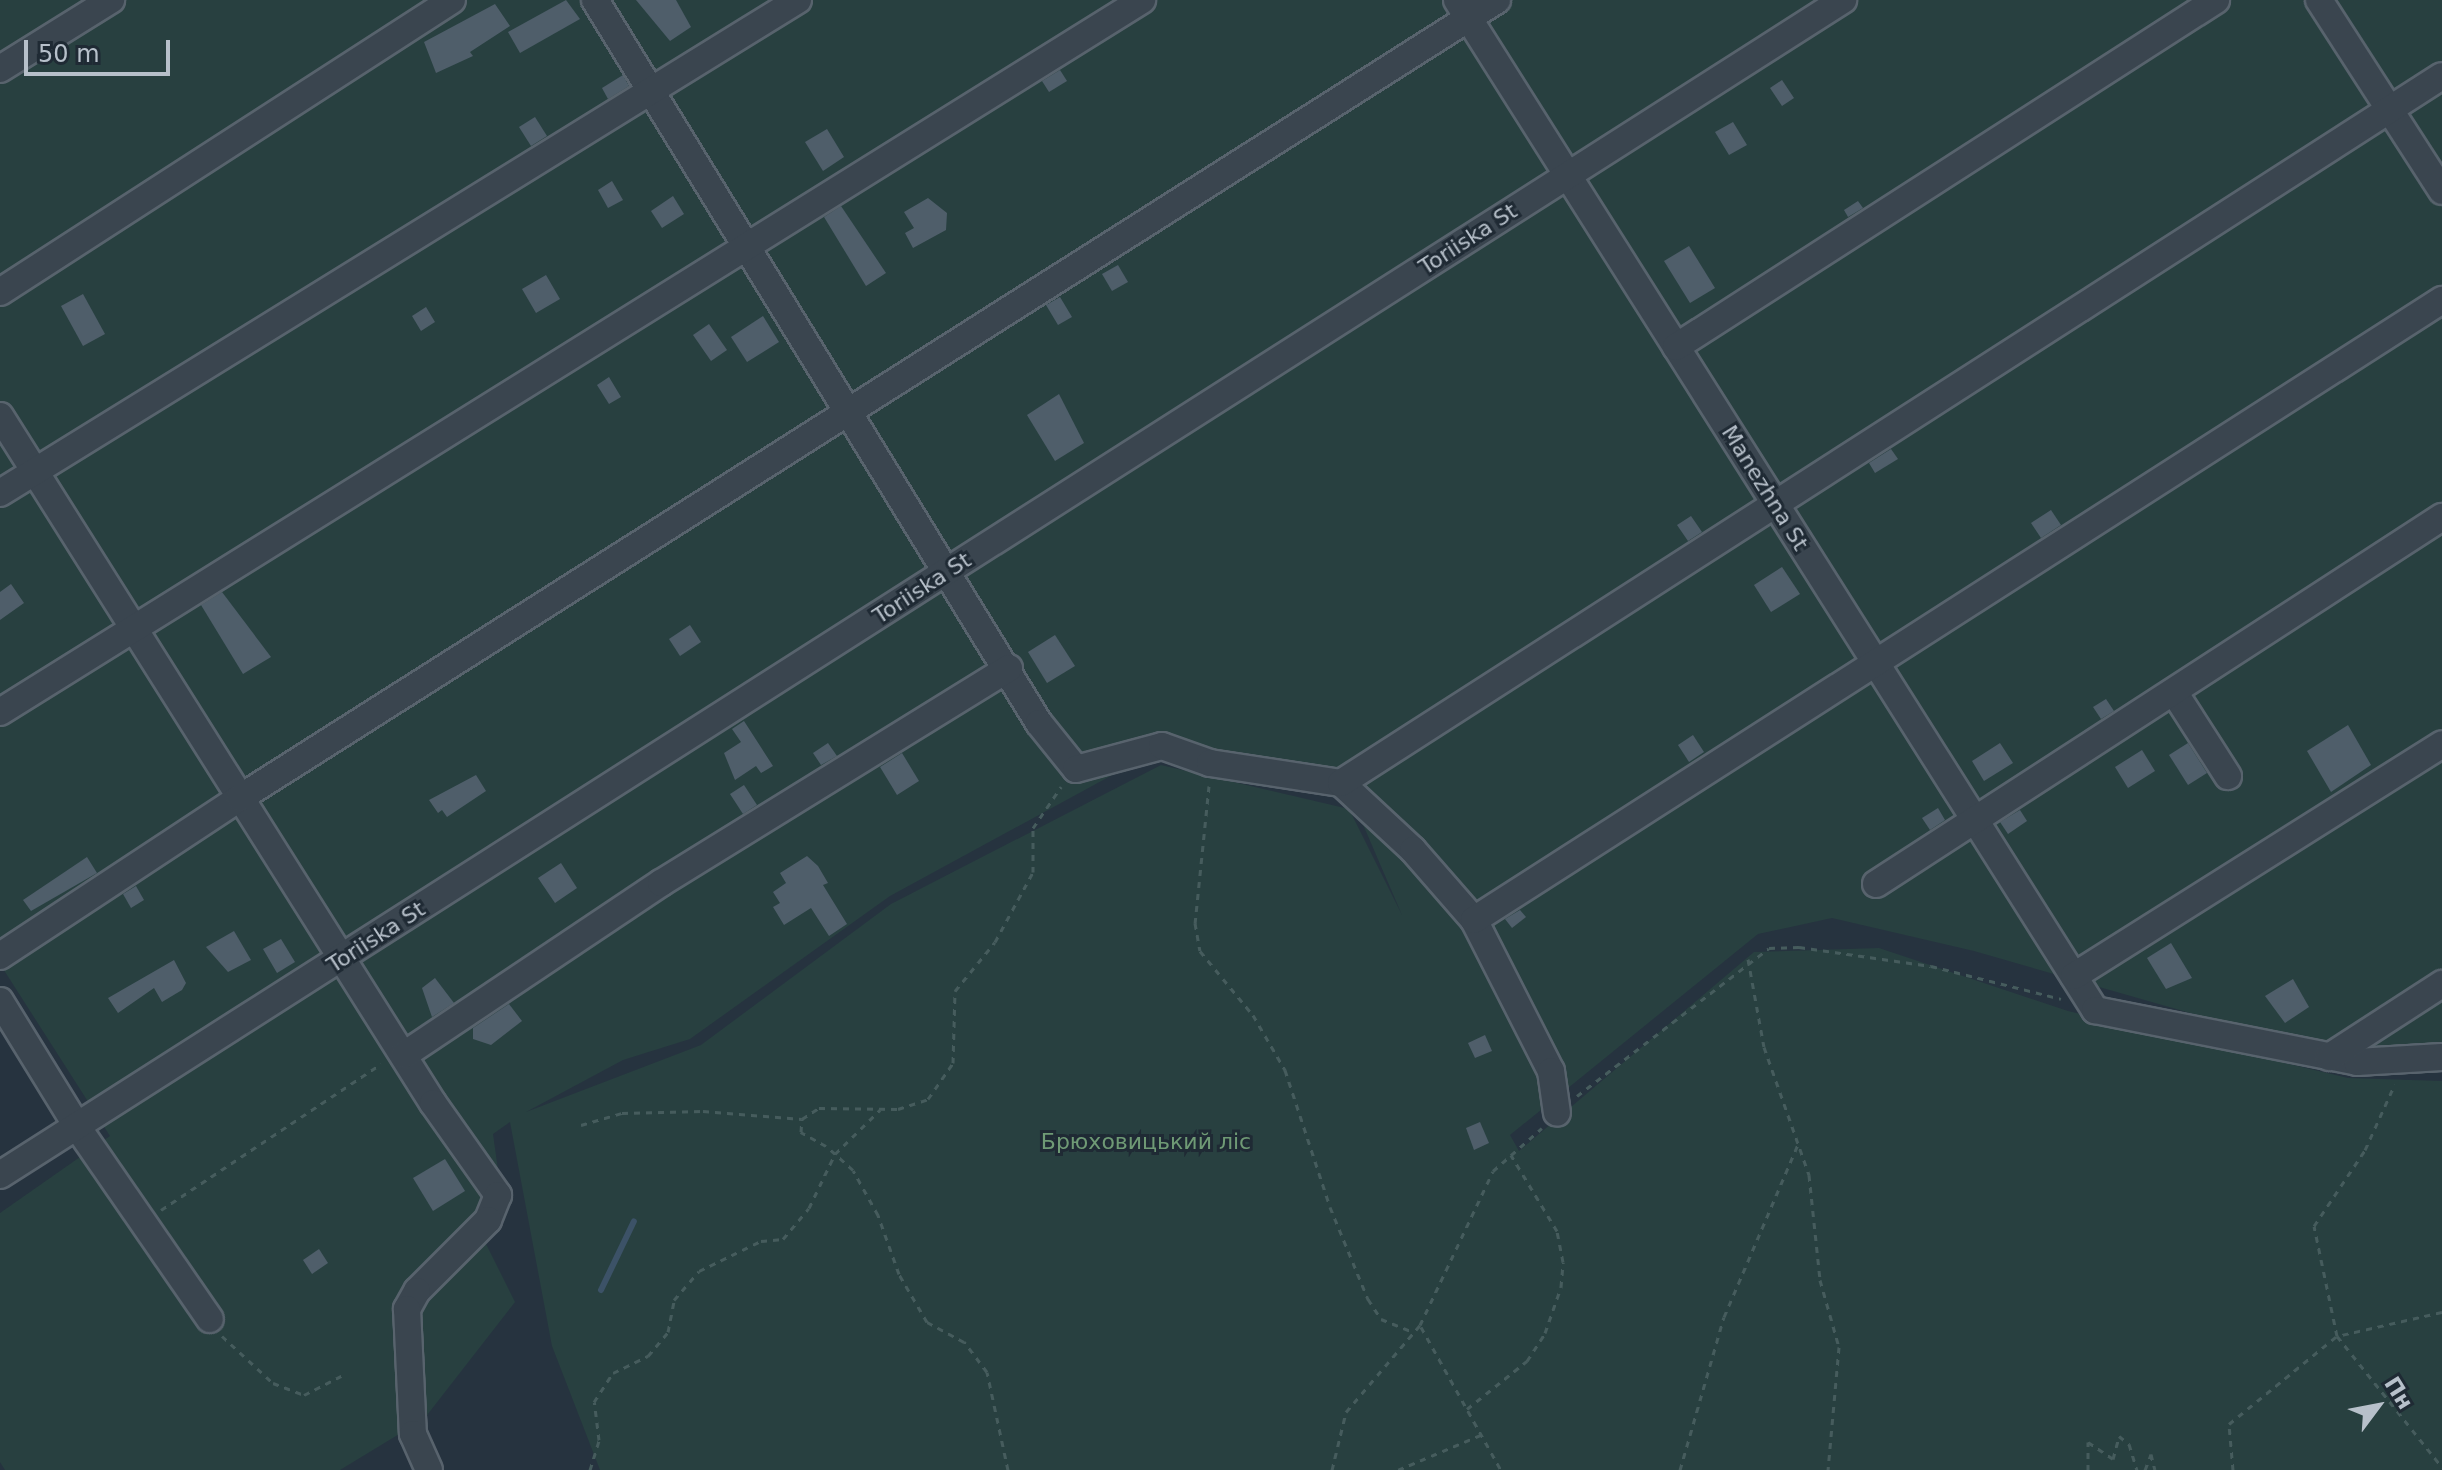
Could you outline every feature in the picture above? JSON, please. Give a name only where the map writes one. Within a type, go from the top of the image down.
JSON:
[{"type":"street","points":[[0,69],[111,0]]},
{"type":"street","points":[[0,292],[452,0]]},
{"type":"street","points":[[595,0],[851,410],[947,572],[1009,668],[1039,723],[1076,769],[1162,746],[1210,763],[1341,783],[1413,850],[1474,920],[1551,1071],[1557,1113]]},
{"type":"street","points":[[0,493],[653,93],[798,0]]},
{"type":"street","points":[[0,712],[750,249],[1142,0]]},
{"type":"street","points":[[0,956],[240,798],[851,410],[1462,9],[1497,0]]},
{"type":"street","name":"Toriiska St","points":[[0,1175],[1843,0]]},
{"type":"street","points":[[1676,347],[2216,0]]},
{"type":"street","points":[[2319,0],[2442,191]]},
{"type":"street","name":"Manezhna St","points":[[1462,9],[2095,1010]]},
{"type":"street","points":[[1341,783],[2442,76]]},
{"type":"street","points":[[1474,920],[2442,300]]},
{"type":"street","points":[[0,416],[341,959],[492,1182],[498,1200],[488,1220],[417,1291],[407,1309],[413,1434],[429,1470]]},
{"type":"street","points":[[1876,884],[2442,517]]},
{"type":"street","points":[[403,1053],[661,883],[1009,668]]},
{"type":"street","points":[[2174,692],[2228,776]]},
{"type":"street","points":[[2074,976],[2442,744]]},
{"type":"street","points":[[2329,1057],[2442,984]]},
{"type":"street","points":[[0,1001],[78,1128],[210,1319]]},
{"type":"street","points":[[2095,1010],[2329,1057],[2442,1057]]},
{"type":"path","points":[[1210,763],[1195,923],[1200,951],[1253,1015],[1285,1070],[1330,1207],[1368,1299],[1381,1319],[1413,1333]]},
{"type":"path","points":[[581,1125],[622,1113],[703,1111],[802,1119],[819,1108],[880,1110],[928,1099],[953,1063],[955,991],[995,942],[1033,872],[1033,828],[1076,769]]},
{"type":"path","points":[[1332,1470],[1346,1412],[1420,1325],[1493,1171],[1557,1113],[1748,959],[1769,948],[1846,953],[2031,989],[2095,1010]]},
{"type":"path","points":[[1748,959],[1764,1047],[1809,1175],[1820,1280],[1839,1347],[1828,1470]]},
{"type":"path","points":[[143,1221],[403,1053]]},
{"type":"path","points":[[2406,1059],[2365,1150],[2314,1226],[2337,1336],[2442,1467]]},
{"type":"path","points":[[590,1470],[599,1440],[594,1402],[613,1373],[648,1356],[668,1332],[674,1300],[699,1271],[761,1241],[783,1239],[809,1208],[835,1154],[880,1110]]},
{"type":"path","points":[[802,1119],[801,1132],[853,1170],[878,1215],[899,1274],[927,1322],[964,1342],[987,1372],[1008,1470]]},
{"type":"path","points":[[1680,1470],[1724,1317],[1798,1144]]},
{"type":"path","points":[[1467,1409],[1527,1361],[1545,1333],[1561,1287],[1563,1262],[1557,1231],[1511,1155]]},
{"type":"path","points":[[2233,1470],[2229,1424],[2337,1336],[2442,1312]]},
{"type":"path","points":[[210,1319],[232,1349],[273,1383],[304,1395],[341,1376]]},
{"type":"path","points":[[1420,1325],[1501,1470]]},
{"type":"path","points":[[1398,1470],[1483,1434]]},
{"type":"path","points":[[2088,1470],[2088,1442],[2113,1459],[2119,1436],[2129,1444],[2137,1470]]},
{"type":"path","points":[[2145,1470],[2151,1454],[2155,1470]]},
{"type":"green space","name":"Брюховицький ліс","points":[[0,0],[2442,0],[2442,1043],[2354,1051],[2225,1023],[1974,951],[1832,918],[1758,934],[1510,1135],[1519,1151],[1754,952],[1879,948],[2068,1011],[2348,1078],[2442,1081],[2442,1470],[600,1470],[552,1346],[510,1122],[493,1134],[505,1220],[484,1240],[515,1302],[424,1419],[340,1470],[5,1470],[0,1462],[0,1213],[110,1136],[0,964]],"holes":[[[1149,755],[1352,799],[1402,915],[1349,809],[1161,765],[891,904],[701,1045],[526,1112],[623,1060],[690,1039],[890,896]]]},
{"type":"building","points":[[566,0],[580,19],[520,53],[508,32]]},
{"type":"building","points":[[636,0],[676,0],[691,27],[670,41]]},
{"type":"building","points":[[495,4],[510,26],[470,52],[473,56],[436,73],[424,42]]},
{"type":"building","points":[[1060,70],[1067,81],[1049,92],[1042,81]]},
{"type":"building","points":[[623,75],[629,86],[608,99],[602,88]]},
{"type":"building","points":[[1782,80],[1794,98],[1782,106],[1770,88]]},
{"type":"building","points":[[535,117],[547,136],[531,146],[519,127]]},
{"type":"building","points":[[1733,122],[1747,145],[1729,155],[1715,132]]},
{"type":"building","points":[[827,129],[844,157],[823,171],[805,142]]},
{"type":"building","points":[[612,181],[623,200],[608,208],[598,190]]},
{"type":"building","points":[[673,196],[684,214],[662,228],[651,211]]},
{"type":"building","points":[[928,198],[947,213],[946,230],[913,248],[905,233],[914,228],[904,212]]},
{"type":"building","points":[[1858,201],[1863,208],[1848,217],[1844,210]]},
{"type":"building","points":[[841,206],[886,273],[866,286],[824,217]]},
{"type":"building","points":[[1689,246],[1715,288],[1690,303],[1664,261]]},
{"type":"building","points":[[1118,265],[1128,282],[1112,291],[1102,274]]},
{"type":"building","points":[[546,275],[560,299],[536,313],[522,289]]},
{"type":"building","points":[[83,294],[105,334],[83,346],[61,306]]},
{"type":"building","points":[[1060,297],[1072,317],[1058,325],[1046,305]]},
{"type":"building","points":[[426,307],[435,322],[421,331],[412,316]]},
{"type":"building","points":[[763,316],[779,342],[747,362],[731,337]]},
{"type":"building","points":[[709,324],[727,350],[711,361],[693,335]]},
{"type":"building","points":[[609,377],[621,397],[609,404],[597,385]]},
{"type":"building","points":[[1059,394],[1084,443],[1055,461],[1027,415]]},
{"type":"building","points":[[1891,449],[1898,459],[1875,473],[1869,463]]},
{"type":"building","points":[[2051,510],[2061,525],[2041,538],[2031,523]]},
{"type":"building","points":[[1691,516],[1702,532],[1688,541],[1677,525]]},
{"type":"building","points":[[1782,567],[1800,594],[1771,612],[1754,585]]},
{"type":"building","points":[[11,584],[24,603],[0,620],[0,592]]},
{"type":"building","points":[[222,592],[271,657],[243,674],[201,605]]},
{"type":"building","points":[[690,625],[701,642],[680,656],[669,639]]},
{"type":"building","points":[[1055,635],[1075,666],[1047,683],[1028,652]]},
{"type":"building","points":[[2106,699],[2114,711],[2101,719],[2093,707]]},
{"type":"building","points":[[744,721],[773,766],[761,773],[756,766],[735,780],[724,753],[741,742],[732,729]]},
{"type":"building","points":[[2348,725],[2371,765],[2331,792],[2307,751]]},
{"type":"building","points":[[1693,735],[1704,752],[1689,762],[1678,745]]},
{"type":"building","points":[[828,743],[837,756],[821,765],[813,753]]},
{"type":"building","points":[[2000,743],[2013,763],[1984,781],[1972,761]]},
{"type":"building","points":[[2188,743],[2207,773],[2188,785],[2169,755]]},
{"type":"building","points":[[2142,750],[2155,771],[2128,788],[2115,767]]},
{"type":"building","points":[[902,753],[919,781],[897,795],[880,767]]},
{"type":"building","points":[[476,775],[486,791],[447,817],[442,810],[438,813],[429,800]]},
{"type":"building","points":[[744,785],[757,805],[743,814],[730,794]]},
{"type":"building","points":[[1938,808],[1945,820],[1930,830],[1922,818]]},
{"type":"building","points":[[2020,810],[2027,821],[2008,834],[2000,822]]},
{"type":"building","points":[[807,856],[818,866],[828,883],[823,885],[847,924],[829,936],[811,908],[784,925],[773,907],[780,903],[773,892],[786,883],[780,873]]},
{"type":"building","points":[[87,857],[97,873],[31,911],[23,900]]},
{"type":"building","points":[[561,863],[577,888],[555,903],[538,878]]},
{"type":"building","points":[[136,886],[144,900],[131,908],[123,894]]},
{"type":"building","points":[[1520,910],[1526,917],[1512,928],[1505,919]]},
{"type":"building","points":[[234,931],[251,960],[228,972],[206,947]]},
{"type":"building","points":[[281,939],[295,962],[277,973],[263,949]]},
{"type":"building","points":[[2171,943],[2192,978],[2166,989],[2147,958]]},
{"type":"building","points":[[174,960],[186,983],[182,990],[162,1002],[154,988],[118,1013],[108,998]]},
{"type":"building","points":[[435,978],[454,1003],[432,1017],[422,988]]},
{"type":"building","points":[[2293,979],[2309,1007],[2285,1023],[2265,996]]},
{"type":"building","points":[[509,1004],[522,1021],[491,1045],[473,1039],[473,1028]]},
{"type":"building","points":[[1485,1035],[1492,1051],[1475,1058],[1468,1043]]},
{"type":"building","points":[[1480,1122],[1489,1143],[1474,1150],[1466,1128]]},
{"type":"building","points":[[445,1159],[465,1191],[433,1211],[413,1178]]},
{"type":"building","points":[[319,1249],[328,1263],[312,1274],[303,1260]]},
{"type":"waterway","points":[[601,1290],[634,1221]]}]
